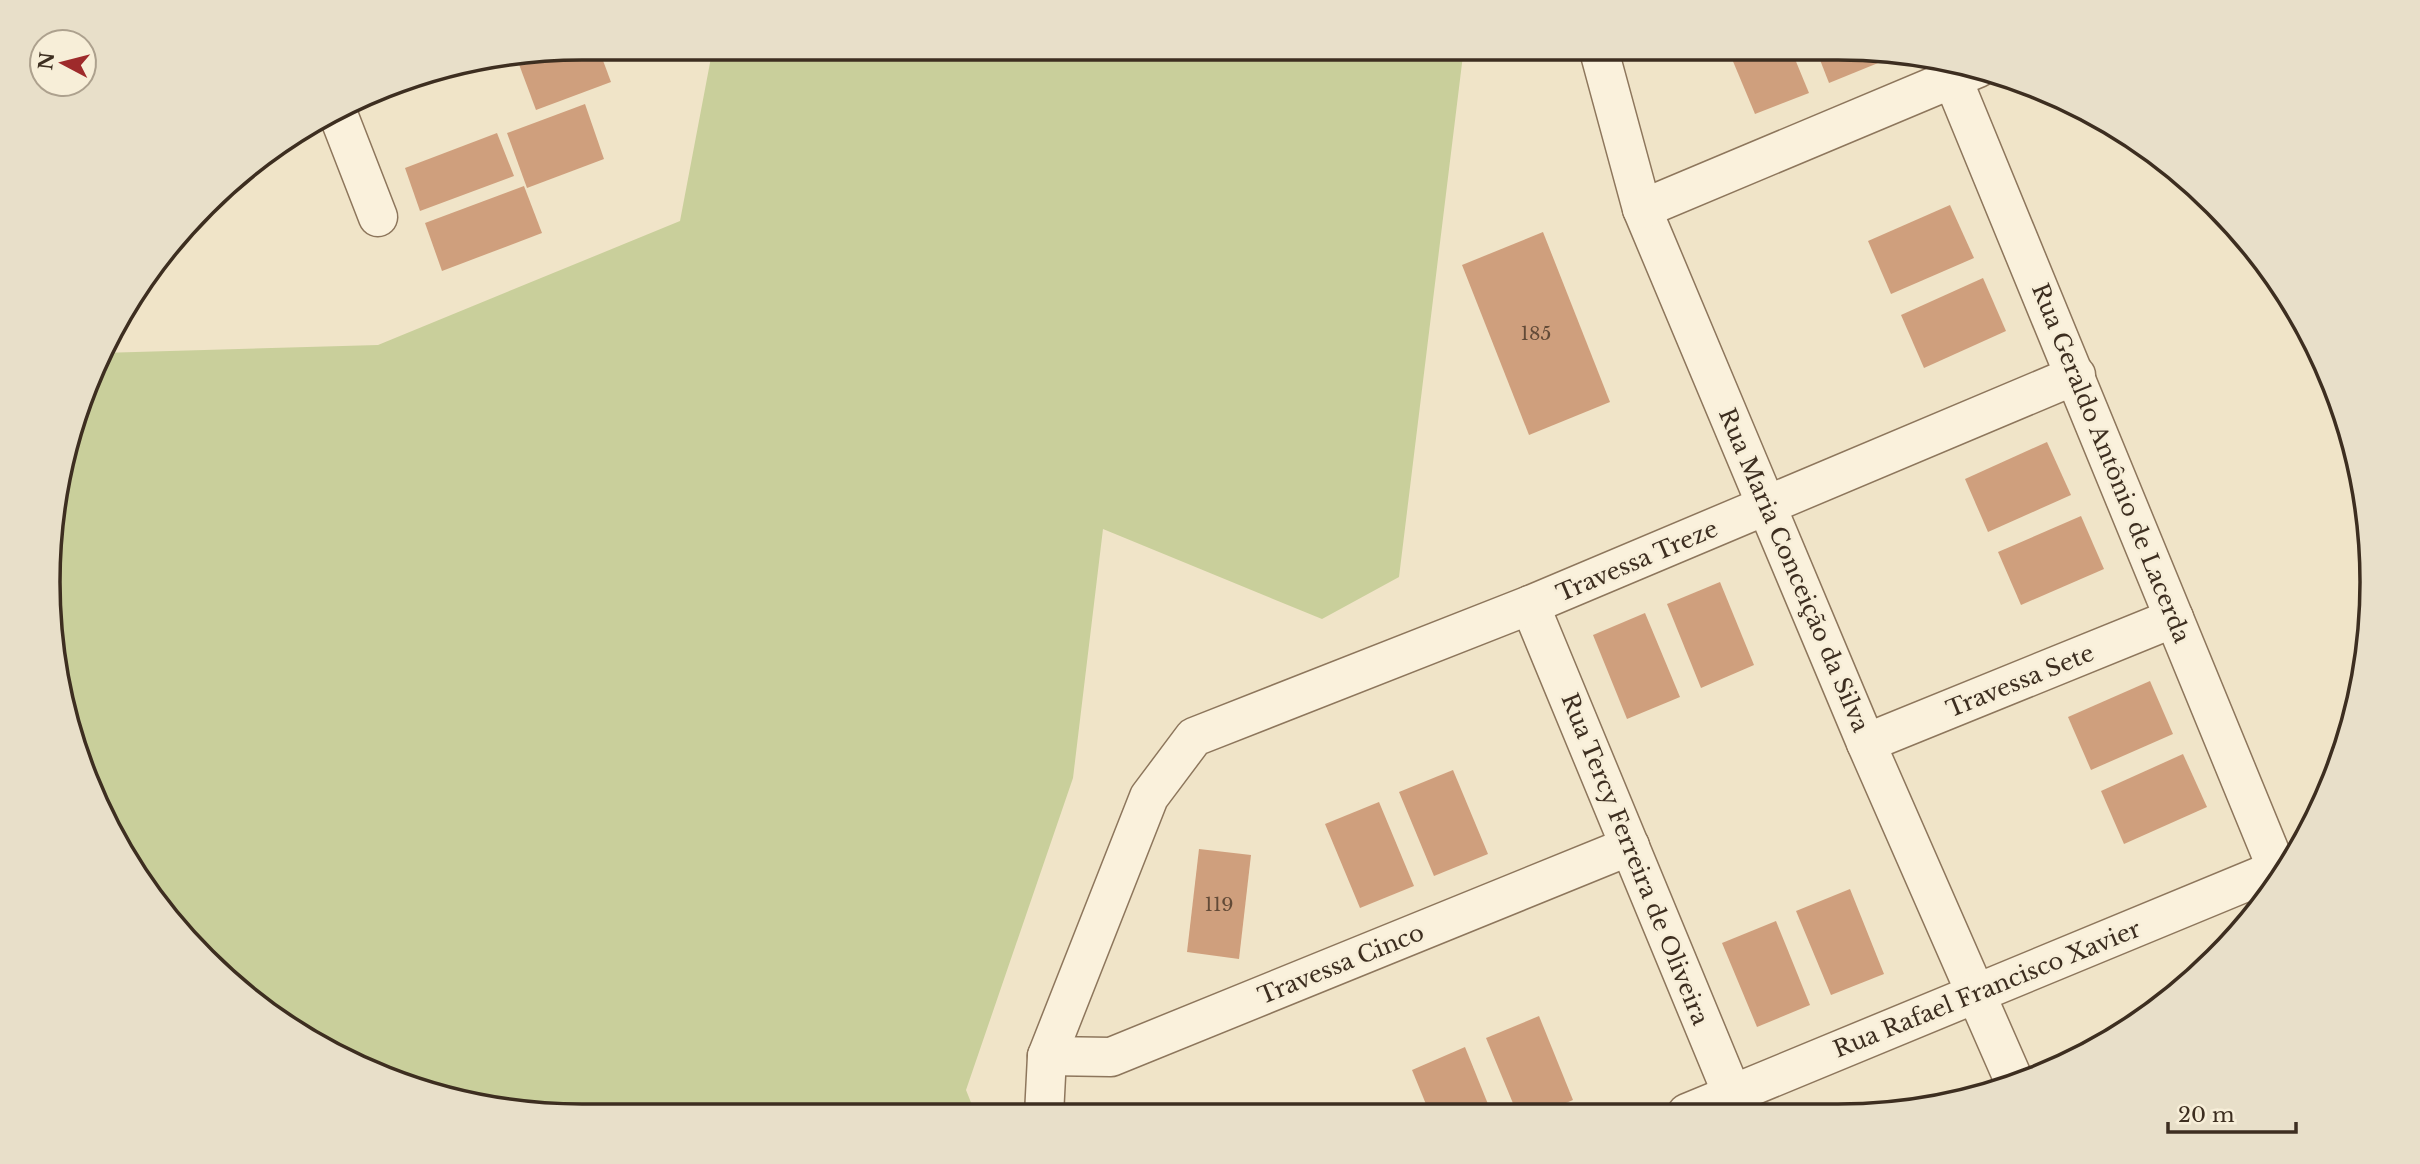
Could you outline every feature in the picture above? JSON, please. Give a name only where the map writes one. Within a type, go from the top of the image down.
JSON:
[{"type":"street","name":"Rua Maria Conceição da Silva","points":[[1602,60],[1642,209],[1866,743],[2012,1075]]},
{"type":"street","points":[[1642,209],[1949,72]]},
{"type":"street","name":"Rua Geraldo Antônio de Lacerda","points":[[1960,74],[2076,375],[2174,618],[2279,860]]},
{"type":"street","points":[[340,119],[378,217]]},
{"type":"street","name":"Travessa Treze","points":[[1047,1056],[1149,797],[1194,737],[1530,605],[2076,375]]},
{"type":"street","name":"Rua Tercy Ferreira de Oliveira","points":[[1530,605],[1736,1103]]},
{"type":"street","name":"Travessa Sete","points":[[1866,743],[2174,618]]},
{"type":"street","name":"Travessa Cinco","points":[[1047,1056],[1111,1057],[1630,846]]},
{"type":"street","name":"Rua Rafael Francisco Xavier","points":[[1736,1103],[1976,993],[2273,871]]},
{"type":"street","points":[[1045,1104],[1047,1056]]},
{"type":"green space","points":[[711,60],[1462,60],[1399,577],[1322,619],[1103,529],[1073,778],[966,1090],[972,1104],[548,1103],[514,1100],[447,1087],[382,1065],[321,1034],[264,997],[237,975],[189,927],[167,900],[130,843],[113,813],[87,750],[77,717],[64,650],[61,548],[64,514],[77,447],[87,414],[112,353],[378,345],[680,221]]},
{"type":"building","points":[[603,60],[611,82],[536,110],[519,64]]},
{"type":"building","points":[[1732,60],[1795,60],[1809,93],[1755,114]]},
{"type":"building","points":[[1820,60],[1881,62],[1829,83]]},
{"type":"building","points":[[585,104],[604,159],[527,188],[507,133]]},
{"type":"building","points":[[497,133],[514,176],[420,211],[405,168]]},
{"type":"building","points":[[524,186],[542,233],[442,271],[425,223]]},
{"type":"building","points":[[1950,205],[1974,258],[1891,294],[1868,241]]},
{"type":"building","points":[[1543,232],[1610,402],[1529,435],[1462,265]]},
{"type":"building","points":[[1983,278],[2006,331],[1924,368],[1901,315]]},
{"type":"building","points":[[2047,442],[2071,495],[1988,532],[1965,479]]},
{"type":"building","points":[[2081,516],[2104,569],[2021,605],[1998,552]]},
{"type":"building","points":[[1720,582],[1754,665],[1701,688],[1667,604]]},
{"type":"building","points":[[1645,613],[1680,697],[1627,719],[1593,635]]},
{"type":"building","points":[[2150,681],[2173,734],[2091,770],[2068,717]]},
{"type":"building","points":[[2183,754],[2207,807],[2124,844],[2101,791]]},
{"type":"building","points":[[1453,770],[1488,854],[1434,876],[1399,792]]},
{"type":"building","points":[[1379,802],[1414,886],[1360,908],[1325,824]]},
{"type":"building","points":[[1199,849],[1251,855],[1239,959],[1187,952]]},
{"type":"building","points":[[1850,889],[1884,974],[1831,995],[1796,911]]},
{"type":"building","points":[[1776,921],[1810,1005],[1757,1027],[1722,943]]},
{"type":"building","points":[[1539,1016],[1573,1100],[1563,1104],[1513,1104],[1486,1038]]},
{"type":"building","points":[[1465,1047],[1488,1104],[1426,1104],[1412,1070]]}]
